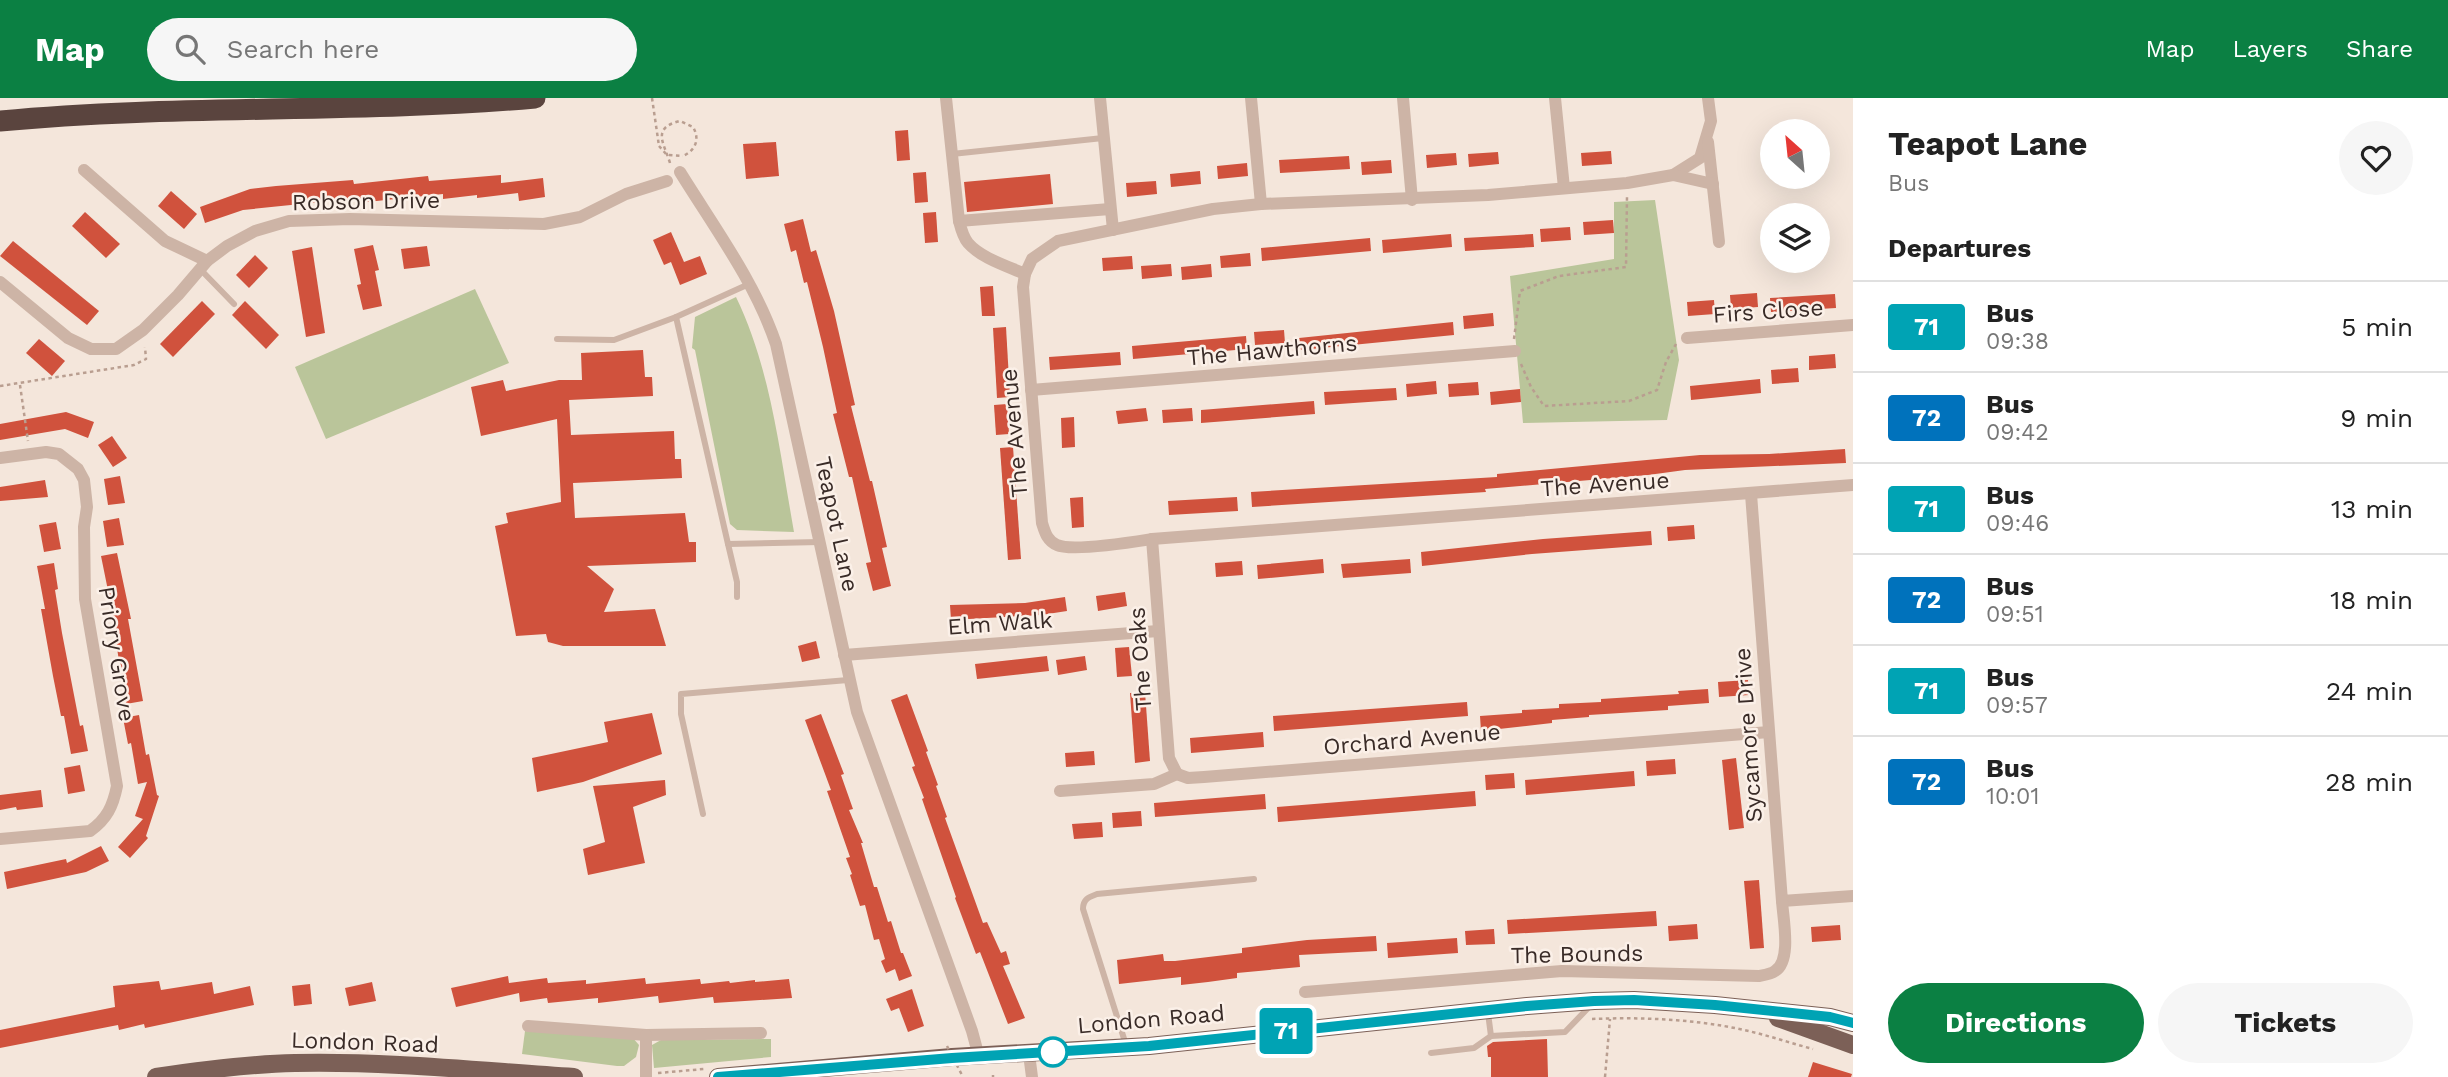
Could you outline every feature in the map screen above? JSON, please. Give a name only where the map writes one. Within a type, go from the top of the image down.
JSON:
[{"type":"highway","points":[[0,121],[133,113],[455,105],[535,98]]},
{"type":"main road","name":"London Road","points":[[719,1077],[1126,1047],[1594,1001],[1674,1002],[1830,1017],[1853,1023]]},
{"type":"main road","name":"London Road","points":[[1755,1009],[1853,1045]]},
{"type":"main road","name":"London Road","points":[[156,1077],[384,1065],[574,1077]]},
{"type":"street","points":[[946,98],[959,221],[969,244],[989,258],[1025,274],[1032,259],[1058,242],[1213,209],[1261,204],[1412,200],[1627,183],[1673,175],[1700,158],[1711,121],[1708,98]]},
{"type":"street","points":[[1100,98],[1113,230]]},
{"type":"street","points":[[1251,98],[1261,204]]},
{"type":"street","points":[[1403,98],[1412,200]]},
{"type":"street","points":[[1555,98],[1564,188]]},
{"type":"street","points":[[1707,135],[1719,242]]},
{"type":"street","points":[[84,170],[165,241],[204,265]]},
{"type":"street","name":"Teapot Lane","points":[[680,172],[749,284],[766,315],[776,344],[857,712],[979,1057]]},
{"type":"street","points":[[1673,175],[1713,184]]},
{"type":"street","name":"Robson Drive","points":[[0,282],[68,338],[91,349],[116,349],[143,330],[204,265],[227,246],[255,231],[289,221],[350,219],[544,223],[580,217],[625,194],[667,181]]},
{"type":"street","points":[[959,221],[1110,209]]},
{"type":"street","name":"The Avenue","points":[[1025,274],[1023,287],[1042,523],[1046,535],[1060,547],[1853,485]]},
{"type":"street","name":"Firs Close","points":[[1687,338],[1853,325]]},
{"type":"street","name":"The Hawthorns","points":[[1031,390],[1515,345]]},
{"type":"street","name":"Priory Grove","points":[[0,458],[46,452],[59,454],[78,469],[84,480],[87,507],[84,527],[85,599],[117,786],[114,804],[100,824],[90,831],[0,839]]},
{"type":"street","name":"Sycamore Drive","points":[[1751,494],[1782,901]]},
{"type":"street","name":"The Oaks","points":[[1152,540],[1169,758],[1177,774]]},
{"type":"street","name":"Elm Walk","points":[[844,655],[1158,631]]},
{"type":"street","name":"Orchard Avenue","points":[[1060,791],[1154,784],[1177,774],[1188,778],[1204,777],[1769,732]]},
{"type":"street","points":[[1782,901],[1853,896]]},
{"type":"street","name":"The Bounds","points":[[1305,992],[1562,971],[1759,976],[1775,972],[1783,963],[1785,949],[1782,901]]},
{"type":"street","points":[[528,1026],[646,1035],[761,1033]]},
{"type":"street","points":[[646,1035],[646,1077]]},
{"type":"street","points":[[1029,1054],[1032,1077]]},
{"type":"lane","points":[[952,154],[1103,138]]},
{"type":"lane","points":[[204,265],[234,304]]},
{"type":"lane","points":[[557,339],[614,340],[676,317],[749,284]]},
{"type":"lane","points":[[676,317],[737,582],[737,597]]},
{"type":"lane","points":[[728,544],[820,542]]},
{"type":"lane","points":[[703,814],[681,714],[681,694],[848,680]]},
{"type":"lane","points":[[1126,1047],[1083,909],[1087,898],[1097,894],[1254,879]]},
{"type":"lane","points":[[1431,1053],[1474,1048],[1491,1036],[1565,1032],[1594,1001]]},
{"type":"lane","points":[[1488,1010],[1491,1036]]},
{"type":"path","points":[[652,98],[662,151],[673,157],[688,153],[696,144],[697,138],[693,127],[680,121],[667,126],[662,134],[663,144],[669,160],[667,181]]},
{"type":"path","points":[[1627,183],[1626,267],[1559,276],[1520,291],[1515,345],[1531,387],[1544,406],[1629,401],[1657,390],[1666,362],[1676,344],[1687,338]]},
{"type":"path","points":[[0,386],[134,365],[146,359],[143,330]]},
{"type":"path","points":[[20,384],[30,455]]},
{"type":"path","points":[[1605,1077],[1610,1019]]},
{"type":"path","points":[[1577,1020],[1678,1021],[1742,1030],[1816,1050]]},
{"type":"path","points":[[947,1046],[963,1077]]},
{"type":"green space","points":[[1655,200],[1679,360],[1667,420],[1523,423],[1510,276],[1614,259],[1614,202]]},
{"type":"green space","points":[[475,289],[509,363],[326,439],[295,367]]},
{"type":"green space","points":[[736,297],[758,353],[766,382],[794,532],[737,530],[730,524],[695,350],[692,348],[695,317]]},
{"type":"green space","points":[[525,1031],[632,1037],[639,1045],[636,1057],[624,1066],[617,1066],[522,1054]]},
{"type":"green space","points":[[771,1039],[771,1057],[654,1068],[652,1045],[661,1040]]},
{"type":"building","points":[[908,130],[910,160],[897,161],[895,131]]},
{"type":"building","points":[[776,142],[779,176],[746,179],[743,144]]},
{"type":"building","points":[[1611,151],[1612,164],[1582,166],[1581,153]]},
{"type":"building","points":[[1498,152],[1499,164],[1469,167],[1468,154]]},
{"type":"building","points":[[1456,153],[1457,165],[1427,168],[1426,155]]},
{"type":"building","points":[[1349,156],[1350,169],[1280,173],[1279,160]]},
{"type":"building","points":[[1391,160],[1392,173],[1362,175],[1361,162]]},
{"type":"building","points":[[1247,163],[1248,176],[1218,179],[1217,166]]},
{"type":"building","points":[[1200,171],[1201,184],[1171,187],[1170,174]]},
{"type":"building","points":[[926,172],[928,202],[915,203],[913,173]]},
{"type":"building","points":[[1050,174],[1053,204],[967,212],[964,182]]},
{"type":"building","points":[[501,175],[501,183],[543,178],[545,197],[519,201],[518,193],[443,199],[443,194],[367,202],[367,198],[243,210],[205,223],[200,207],[250,189],[276,186],[353,180],[354,184],[428,176],[429,181]]},
{"type":"building","points":[[1156,181],[1157,194],[1127,197],[1126,183]]},
{"type":"building","points":[[171,191],[197,214],[184,229],[158,206]]},
{"type":"building","points":[[85,212],[120,244],[106,258],[72,226]]},
{"type":"building","points":[[936,212],[938,242],[925,243],[923,213]]},
{"type":"building","points":[[803,219],[811,252],[816,250],[834,311],[855,405],[851,406],[887,547],[882,548],[891,586],[873,591],[866,563],[871,562],[852,477],[849,477],[833,414],[837,413],[823,347],[807,282],[804,283],[796,250],[791,252],[784,224]]},
{"type":"building","points":[[1613,220],[1614,233],[1584,235],[1583,222]]},
{"type":"building","points":[[1570,227],[1571,240],[1541,242],[1540,229]]},
{"type":"building","points":[[671,232],[684,262],[700,256],[707,274],[680,285],[671,262],[664,265],[653,240]]},
{"type":"building","points":[[1451,234],[1452,247],[1383,253],[1382,240]]},
{"type":"building","points":[[1533,234],[1534,247],[1465,251],[1464,238]]},
{"type":"building","points":[[1370,238],[1371,251],[1262,261],[1261,248]]},
{"type":"building","points":[[13,241],[99,311],[87,325],[0,256]]},
{"type":"building","points":[[373,245],[379,270],[375,271],[382,306],[363,310],[357,285],[361,284],[354,249]]},
{"type":"building","points":[[427,246],[430,266],[404,269],[401,249]]},
{"type":"building","points":[[312,247],[325,333],[306,337],[292,251]]},
{"type":"building","points":[[1250,253],[1251,266],[1221,268],[1220,256]]},
{"type":"building","points":[[255,255],[268,268],[249,288],[236,275]]},
{"type":"building","points":[[1132,256],[1133,269],[1103,271],[1102,258]]},
{"type":"building","points":[[1171,264],[1172,276],[1142,279],[1141,266]]},
{"type":"building","points":[[1211,264],[1212,277],[1182,280],[1181,267]]},
{"type":"building","points":[[993,286],[995,316],[982,316],[980,287]]},
{"type":"building","points":[[1757,293],[1758,307],[1731,309],[1730,295]]},
{"type":"building","points":[[1835,294],[1836,308],[1771,312],[1770,298]]},
{"type":"building","points":[[1714,300],[1715,314],[1688,316],[1687,302]]},
{"type":"building","points":[[202,301],[215,314],[173,357],[160,344]]},
{"type":"building","points":[[245,301],[279,335],[266,349],[232,315]]},
{"type":"building","points":[[1493,313],[1494,326],[1464,329],[1463,316]]},
{"type":"building","points":[[1453,322],[1454,335],[1301,350],[1299,338]]},
{"type":"building","points":[[1006,327],[1010,397],[997,398],[993,328]]},
{"type":"building","points":[[1284,330],[1285,343],[1255,345],[1254,332]]},
{"type":"building","points":[[1246,336],[1247,349],[1133,359],[1132,346]]},
{"type":"building","points":[[39,339],[65,361],[52,376],[26,353]]},
{"type":"building","points":[[643,350],[645,377],[652,377],[653,396],[569,400],[571,435],[674,431],[675,459],[681,459],[682,478],[573,483],[575,518],[685,513],[689,542],[696,542],[696,562],[587,566],[614,589],[604,612],[655,609],[666,646],[563,646],[548,642],[546,634],[516,636],[495,526],[508,523],[506,513],[561,502],[557,419],[481,436],[471,387],[503,380],[506,391],[559,380],[582,380],[581,353]]},
{"type":"building","points":[[1120,352],[1121,365],[1050,370],[1049,357]]},
{"type":"building","points":[[1835,354],[1836,368],[1809,370],[1809,356]]},
{"type":"building","points":[[1798,368],[1799,382],[1772,384],[1771,370]]},
{"type":"building","points":[[1760,379],[1761,393],[1691,400],[1690,386]]},
{"type":"building","points":[[1436,381],[1437,394],[1407,397],[1406,384]]},
{"type":"building","points":[[1478,382],[1479,395],[1449,397],[1448,384]]},
{"type":"building","points":[[1396,388],[1397,400],[1325,405],[1324,392]]},
{"type":"building","points":[[1520,389],[1521,402],[1491,405],[1490,392]]},
{"type":"building","points":[[1314,401],[1315,414],[1201,423],[1201,410]]},
{"type":"building","points":[[1007,404],[1009,434],[996,435],[994,405]]},
{"type":"building","points":[[1146,408],[1148,421],[1118,424],[1116,411]]},
{"type":"building","points":[[1192,408],[1193,421],[1163,423],[1162,410]]},
{"type":"building","points":[[66,412],[94,422],[88,438],[65,429],[0,440],[0,424]]},
{"type":"building","points":[[1074,417],[1075,447],[1062,448],[1061,418]]},
{"type":"building","points":[[112,436],[127,458],[113,467],[98,445]]},
{"type":"building","points":[[1013,447],[1021,559],[1008,560],[1000,448]]},
{"type":"building","points":[[1845,449],[1846,463],[1685,470],[1485,489],[1486,492],[1252,507],[1251,492],[1497,477],[1497,474],[1700,455]]},
{"type":"building","points":[[120,476],[125,503],[108,505],[104,479]]},
{"type":"building","points":[[45,480],[48,497],[0,501],[0,487]]},
{"type":"building","points":[[1083,497],[1084,527],[1072,528],[1070,498]]},
{"type":"building","points":[[1237,497],[1238,511],[1169,515],[1168,501]]},
{"type":"building","points":[[119,518],[124,545],[107,547],[103,521]]},
{"type":"building","points":[[56,522],[61,549],[44,552],[39,525]]},
{"type":"building","points":[[1694,525],[1695,539],[1668,541],[1667,527]]},
{"type":"building","points":[[1651,531],[1652,545],[1422,566],[1421,552]]},
{"type":"building","points":[[117,553],[131,619],[128,619],[143,701],[126,704],[115,636],[117,635],[101,556]]},
{"type":"building","points":[[1323,559],[1324,573],[1258,579],[1257,565]]},
{"type":"building","points":[[1410,559],[1411,573],[1343,578],[1341,564]]},
{"type":"building","points":[[1242,561],[1243,575],[1216,577],[1215,563]]},
{"type":"building","points":[[54,563],[62,633],[80,726],[83,725],[88,751],[71,754],[53,676],[41,609],[45,609],[37,566]]},
{"type":"building","points":[[1125,592],[1127,606],[1098,611],[1096,596]]},
{"type":"building","points":[[1065,597],[1067,611],[951,620],[950,605],[1025,603]]},
{"type":"building","points":[[816,641],[820,658],[802,662],[798,646]]},
{"type":"building","points":[[1129,647],[1132,676],[1117,677],[1115,648]]},
{"type":"building","points":[[1047,656],[1049,671],[977,679],[975,664]]},
{"type":"building","points":[[1085,656],[1087,670],[1058,675],[1056,660]]},
{"type":"building","points":[[1748,680],[1749,695],[1719,697],[1718,682]]},
{"type":"building","points":[[1708,689],[1709,703],[1668,706],[1668,710],[1589,715],[1552,720],[1552,723],[1481,731],[1480,716],[1559,708],[1559,704],[1601,702],[1601,699],[1679,694],[1678,691]]},
{"type":"building","points":[[1145,692],[1150,761],[1135,763],[1130,693]]},
{"type":"building","points":[[907,694],[928,751],[926,752],[947,817],[945,818],[983,923],[987,922],[1001,953],[1006,951],[1010,964],[1003,966],[1025,1018],[1008,1024],[980,952],[976,954],[955,898],[912,767],[915,766],[891,700]]},
{"type":"building","points":[[1467,702],[1468,716],[1274,731],[1273,716]]},
{"type":"building","points":[[652,713],[662,754],[583,782],[537,792],[532,758],[608,742],[604,722]]},
{"type":"building","points":[[821,714],[844,774],[841,775],[853,809],[849,810],[863,843],[874,887],[877,887],[888,922],[891,921],[912,976],[899,981],[895,969],[886,973],[881,961],[885,959],[879,939],[874,940],[865,905],[860,906],[850,875],[852,874],[846,858],[850,857],[827,791],[831,790],[805,720]]},
{"type":"building","points":[[139,715],[146,755],[149,754],[159,796],[146,836],[148,838],[130,858],[118,847],[143,819],[135,816],[147,782],[138,784],[131,743],[128,744],[123,718]]},
{"type":"building","points":[[1263,732],[1264,747],[1191,753],[1190,738]]},
{"type":"building","points":[[1094,751],[1095,765],[1066,767],[1065,753]]},
{"type":"building","points":[[1736,758],[1744,828],[1729,830],[1722,760]]},
{"type":"building","points":[[1675,759],[1676,774],[1647,776],[1646,761]]},
{"type":"building","points":[[80,765],[85,791],[68,794],[64,768]]},
{"type":"building","points":[[1634,771],[1635,786],[1526,795],[1525,780]]},
{"type":"building","points":[[1514,773],[1515,788],[1486,790],[1485,775]]},
{"type":"building","points":[[665,780],[666,795],[633,807],[645,863],[588,875],[583,849],[605,842],[593,786]]},
{"type":"building","points":[[41,790],[43,807],[0,810],[0,795]]},
{"type":"building","points":[[1475,791],[1476,806],[1278,822],[1277,807]]},
{"type":"building","points":[[1265,794],[1266,809],[1155,817],[1154,803]]},
{"type":"building","points":[[1141,811],[1142,826],[1113,828],[1112,813]]},
{"type":"building","points":[[1102,822],[1103,837],[1074,839],[1072,824]]},
{"type":"building","points":[[101,846],[109,861],[86,872],[7,889],[4,872],[66,859],[67,863]]},
{"type":"building","points":[[1759,880],[1764,948],[1750,949],[1744,881]]},
{"type":"building","points":[[1656,911],[1657,926],[1508,934],[1507,920]]},
{"type":"building","points":[[1697,924],[1698,939],[1669,941],[1668,926]]},
{"type":"building","points":[[1840,925],[1841,940],[1812,942],[1811,927]]},
{"type":"building","points":[[1494,929],[1495,944],[1466,945],[1465,931]]},
{"type":"building","points":[[1376,936],[1377,951],[1299,955],[1300,967],[1237,973],[1237,978],[1181,985],[1181,977],[1119,984],[1117,960],[1163,954],[1164,961],[1175,961],[1242,953],[1242,948],[1307,940]]},
{"type":"building","points":[[1457,938],[1458,953],[1388,958],[1387,943]]},
{"type":"building","points":[[508,976],[509,983],[547,978],[548,983],[586,980],[586,984],[645,978],[646,984],[700,979],[701,984],[789,979],[792,998],[714,1003],[713,997],[659,1003],[658,996],[598,1003],[598,998],[548,1003],[547,998],[520,1002],[519,993],[456,1007],[451,988]]},
{"type":"building","points":[[159,981],[161,990],[212,982],[214,994],[250,986],[254,1005],[145,1028],[144,1024],[119,1030],[118,1025],[0,1048],[0,1030],[115,1007],[113,986]]},
{"type":"building","points":[[372,982],[376,1001],[349,1006],[345,988]]},
{"type":"building","points":[[310,984],[312,1004],[294,1006],[292,986]]},
{"type":"building","points":[[912,989],[924,1026],[908,1032],[899,1008],[891,1011],[886,999]]},
{"type":"building","points":[[1547,1039],[1548,1077],[1491,1077],[1491,1057],[1488,1057],[1487,1046],[1493,1042]]},
{"type":"building","points":[[1813,1062],[1852,1074],[1851,1077],[1808,1077]]},
{"type":"bus line","name":"71","points":[[718,1077],[952,1058],[1149,1046],[1594,1001],[1634,1000],[1715,1005],[1830,1017],[1853,1023]]}]
